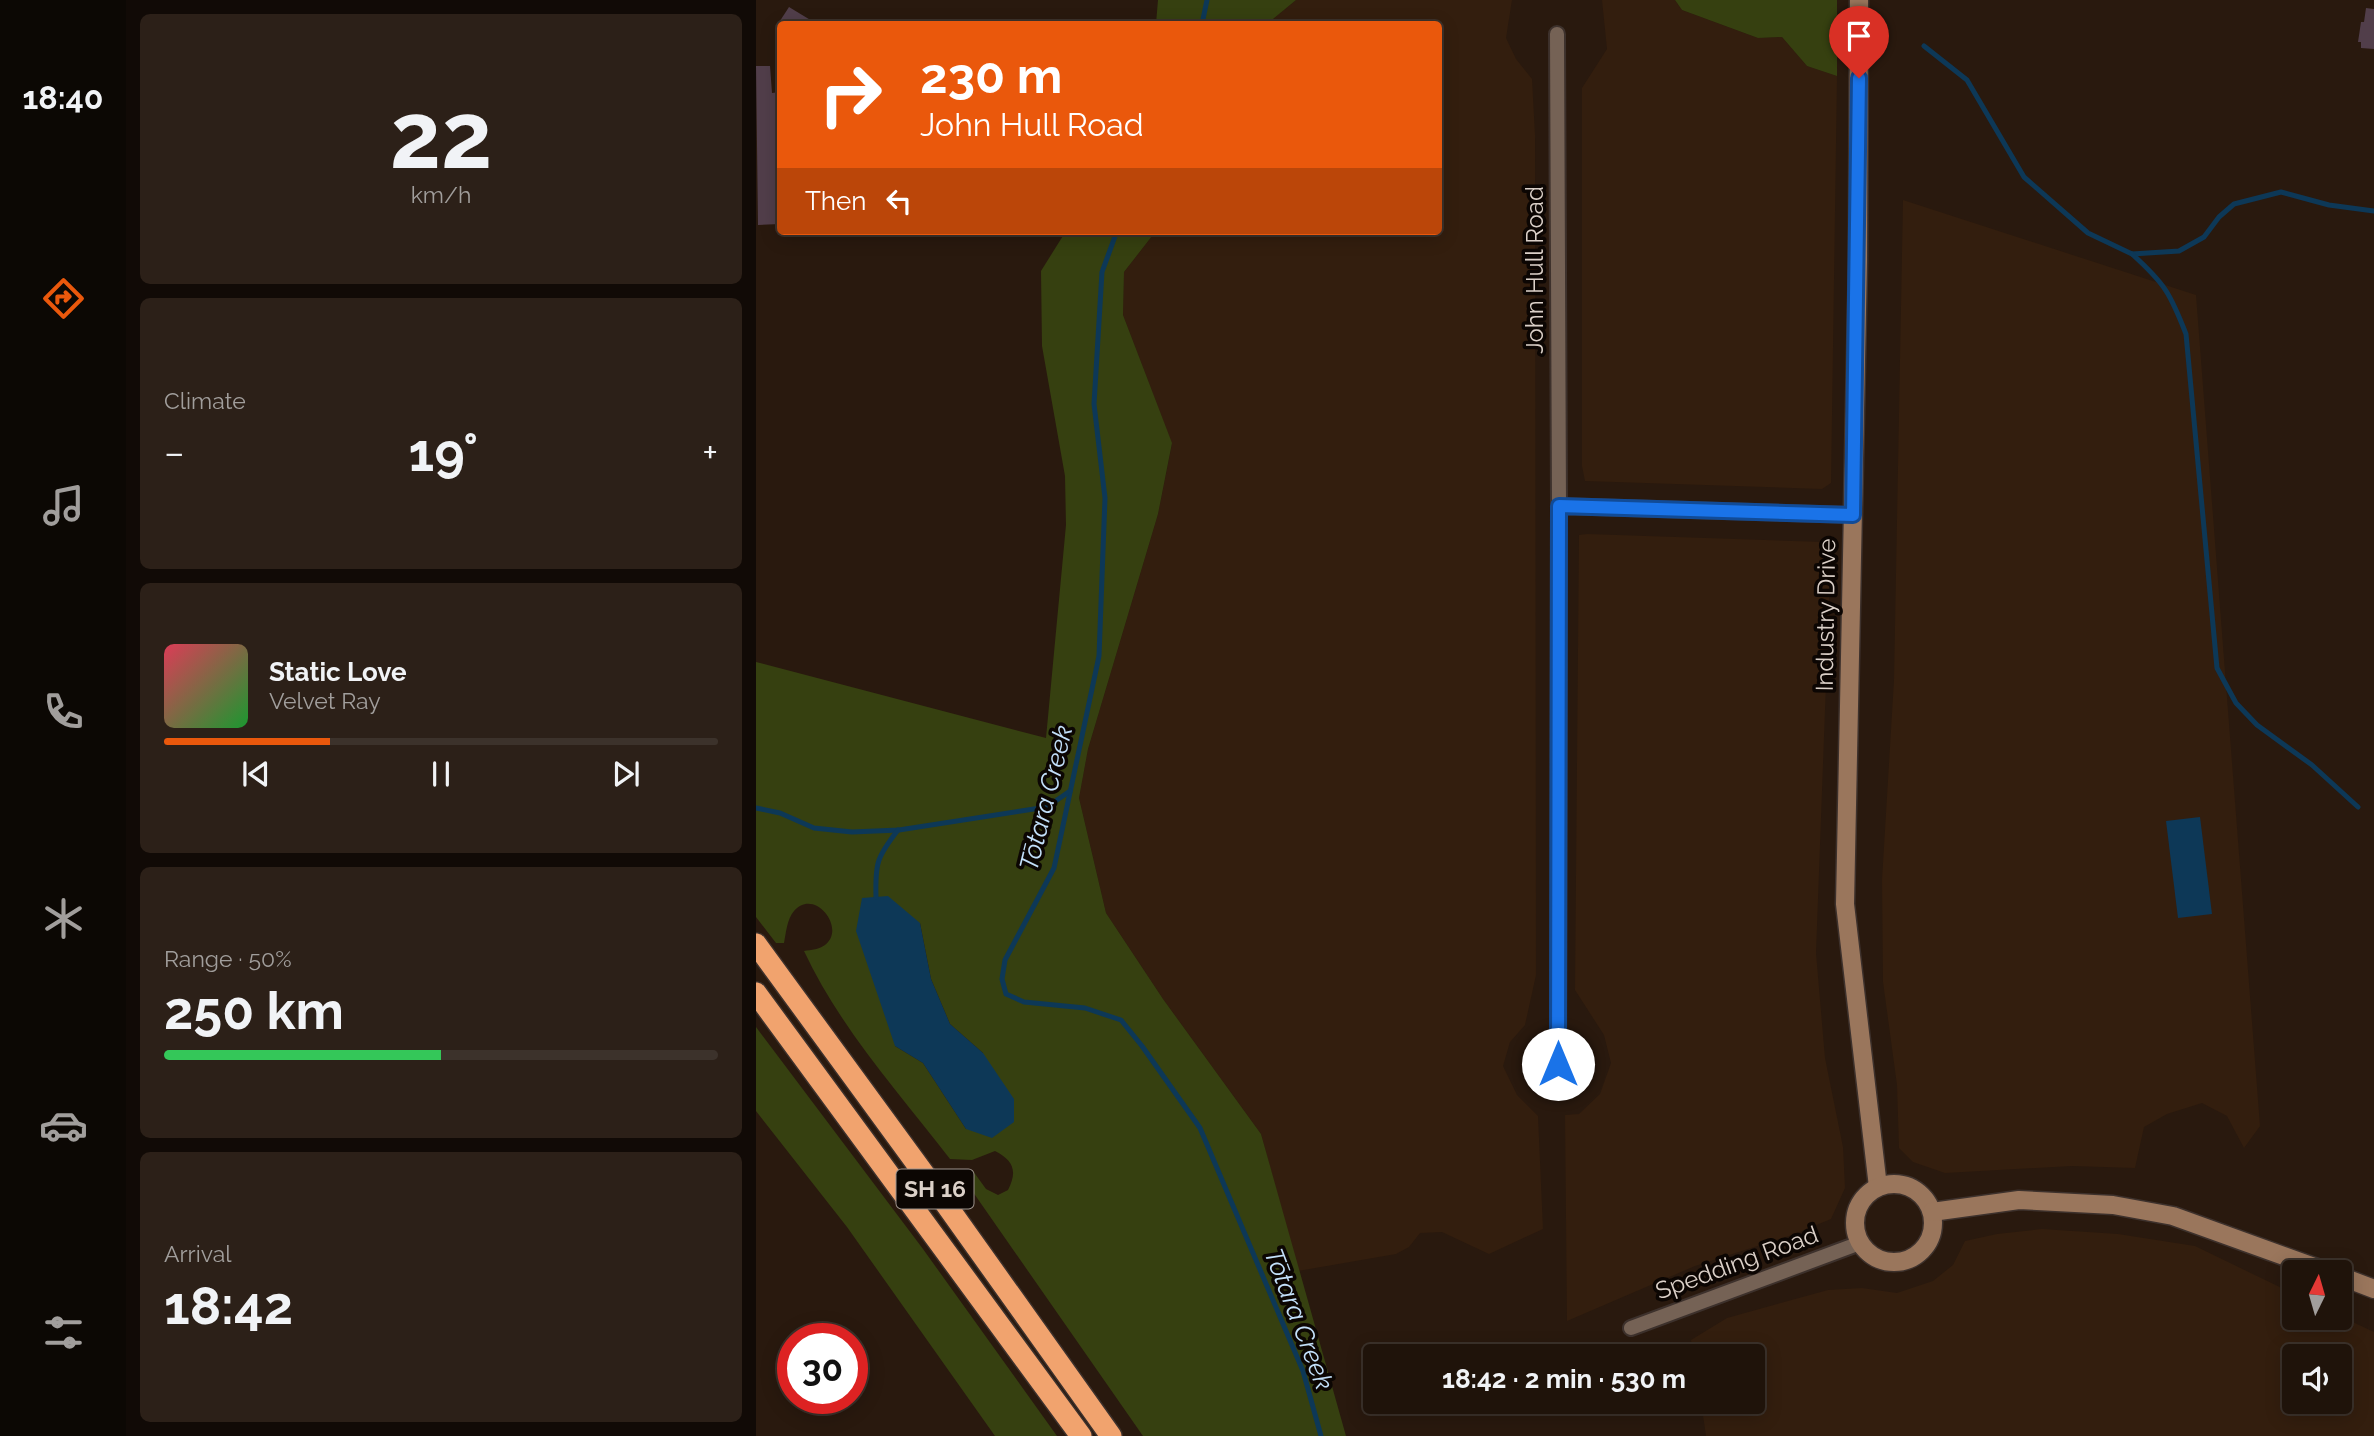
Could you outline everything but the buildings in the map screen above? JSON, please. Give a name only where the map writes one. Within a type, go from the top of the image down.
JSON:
[{"type":"highway","name":"SH 16","points":[[756,944],[1111,1436]]},
{"type":"highway","name":"SH 16","points":[[756,993],[1081,1436]]},
{"type":"street","name":"Industry Drive","points":[[1859,0],[1845,904],[1878,1187]]},
{"type":"street","name":"John Hull Road","points":[[1556,34],[1558,1064]]},
{"type":"street","points":[[1559,506],[1853,515]]},
{"type":"street","points":[[1891,1184],[1917,1191],[1932,1212],[1931,1237],[1915,1256],[1891,1262],[1879,1259],[1860,1243],[1855,1218],[1859,1205],[1867,1194],[1878,1187],[1891,1184]]},
{"type":"street","points":[[1932,1212],[2019,1200],[2113,1205],[2173,1216],[2295,1260]]},
{"type":"street","name":"Spedding Road","points":[[1631,1328],[1860,1243]]},
{"type":"street","points":[[2352,1281],[2374,1289]]},
{"type":"shaded area","points":[[1296,0],[1512,0],[1506,38],[1516,59],[1532,79],[1535,135],[1536,975],[1525,1025],[1510,1042],[1503,1066],[1517,1095],[1538,1116],[1543,1229],[1489,1254],[1442,1232],[1420,1233],[1409,1247],[1396,1254],[1298,1271],[1261,1134],[1163,999],[1106,913],[1079,798],[1088,749],[1158,514],[1172,444],[1123,315],[1124,272],[1153,235],[1442,235],[1442,21],[1271,21]]},
{"type":"shaded area","points":[[1602,0],[1675,0],[1682,10],[1758,38],[1782,37],[1807,66],[1837,76],[1831,483],[1822,489],[1585,481],[1582,466],[1582,88],[1607,49]]},
{"type":"shaded area","points":[[1903,200],[2196,295],[2260,1126],[2244,1148],[2227,1116],[2202,1103],[2167,1114],[2144,1127],[2135,1168],[2072,1166],[1945,1173],[1913,1162],[1899,1148],[1897,1085],[1883,982],[1882,880],[1894,680]]},
{"type":"shaded area","points":[[1579,535],[1823,542],[1831,548],[1816,953],[1825,1058],[1843,1147],[1845,1188],[1831,1219],[1792,1235],[1695,1266],[1567,1321],[1565,1115],[1579,1114],[1600,1094],[1611,1063],[1604,1035],[1575,990]]},
{"type":"shaded area","points":[[2042,1229],[2118,1234],[2195,1246],[2282,1288],[2282,1330],[2352,1330],[2352,1322],[2374,1332],[2374,1436],[1706,1436],[1703,1414],[1765,1414],[1765,1344],[1692,1344],[1691,1340],[1727,1318],[1828,1290],[1862,1288],[1897,1293],[1933,1281],[1953,1265],[1965,1241]]},
{"type":"green space","points":[[1158,0],[1296,0],[1271,21],[1156,21]]},
{"type":"green space","points":[[1675,0],[1837,0],[1837,76],[1807,66],[1782,37],[1758,38],[1682,10]]},
{"type":"green space","points":[[1064,235],[1153,235],[1124,272],[1123,315],[1172,443],[1158,514],[1088,749],[1079,798],[1106,913],[1163,999],[1261,1134],[1346,1436],[1143,1436],[959,1172],[973,1171],[986,1189],[998,1195],[1008,1190],[1011,1183],[1013,1172],[1010,1162],[995,1151],[972,1160],[950,1159],[871,1059],[835,1007],[804,951],[823,946],[831,938],[830,920],[825,913],[810,904],[802,905],[790,918],[784,943],[776,943],[756,917],[756,662],[1046,738],[1066,525],[1065,476],[1042,346],[1041,271]],"holes":[[[920,923],[931,979],[950,1024],[983,1053],[966,1129],[923,1063],[895,1046]]]},
{"type":"green space","points":[[756,1027],[923,1249],[1057,1436],[995,1436],[847,1227],[756,1111]]},
{"type":"water","points":[[2200,817],[2212,914],[2178,918],[2166,821]]},
{"type":"water","points":[[888,896],[920,923],[931,979],[950,1024],[983,1053],[1014,1099],[1014,1122],[992,1138],[966,1129],[923,1063],[895,1046],[856,931],[862,898]]},
{"type":"waterway","name":"Tōtara Creek","points":[[1203,21],[1207,0]]},
{"type":"waterway","points":[[1924,46],[1967,80],[2024,177],[2088,233],[2132,254],[2179,251],[2204,237],[2219,217],[2234,204],[2281,192],[2329,205],[2374,211]]},
{"type":"waterway","name":"Tōtara Creek","points":[[1116,235],[1102,272],[1094,404],[1105,498],[1099,656],[1054,868],[1005,960],[1002,979],[1006,994],[1024,1002],[1085,1008],[1121,1020],[1200,1128],[1303,1371],[1321,1436]]},
{"type":"waterway","points":[[2132,254],[2165,290],[2186,334],[2217,668],[2236,703],[2257,725],[2312,765],[2358,807]]},
{"type":"waterway","points":[[756,808],[780,813],[814,828],[852,832],[899,830],[1047,807],[1070,791]]},
{"type":"waterway","points":[[876,897],[879,861],[898,830]]},
{"type":"route","points":[[1558,1064],[1559,506],[1853,515],[1859,78]]}]
